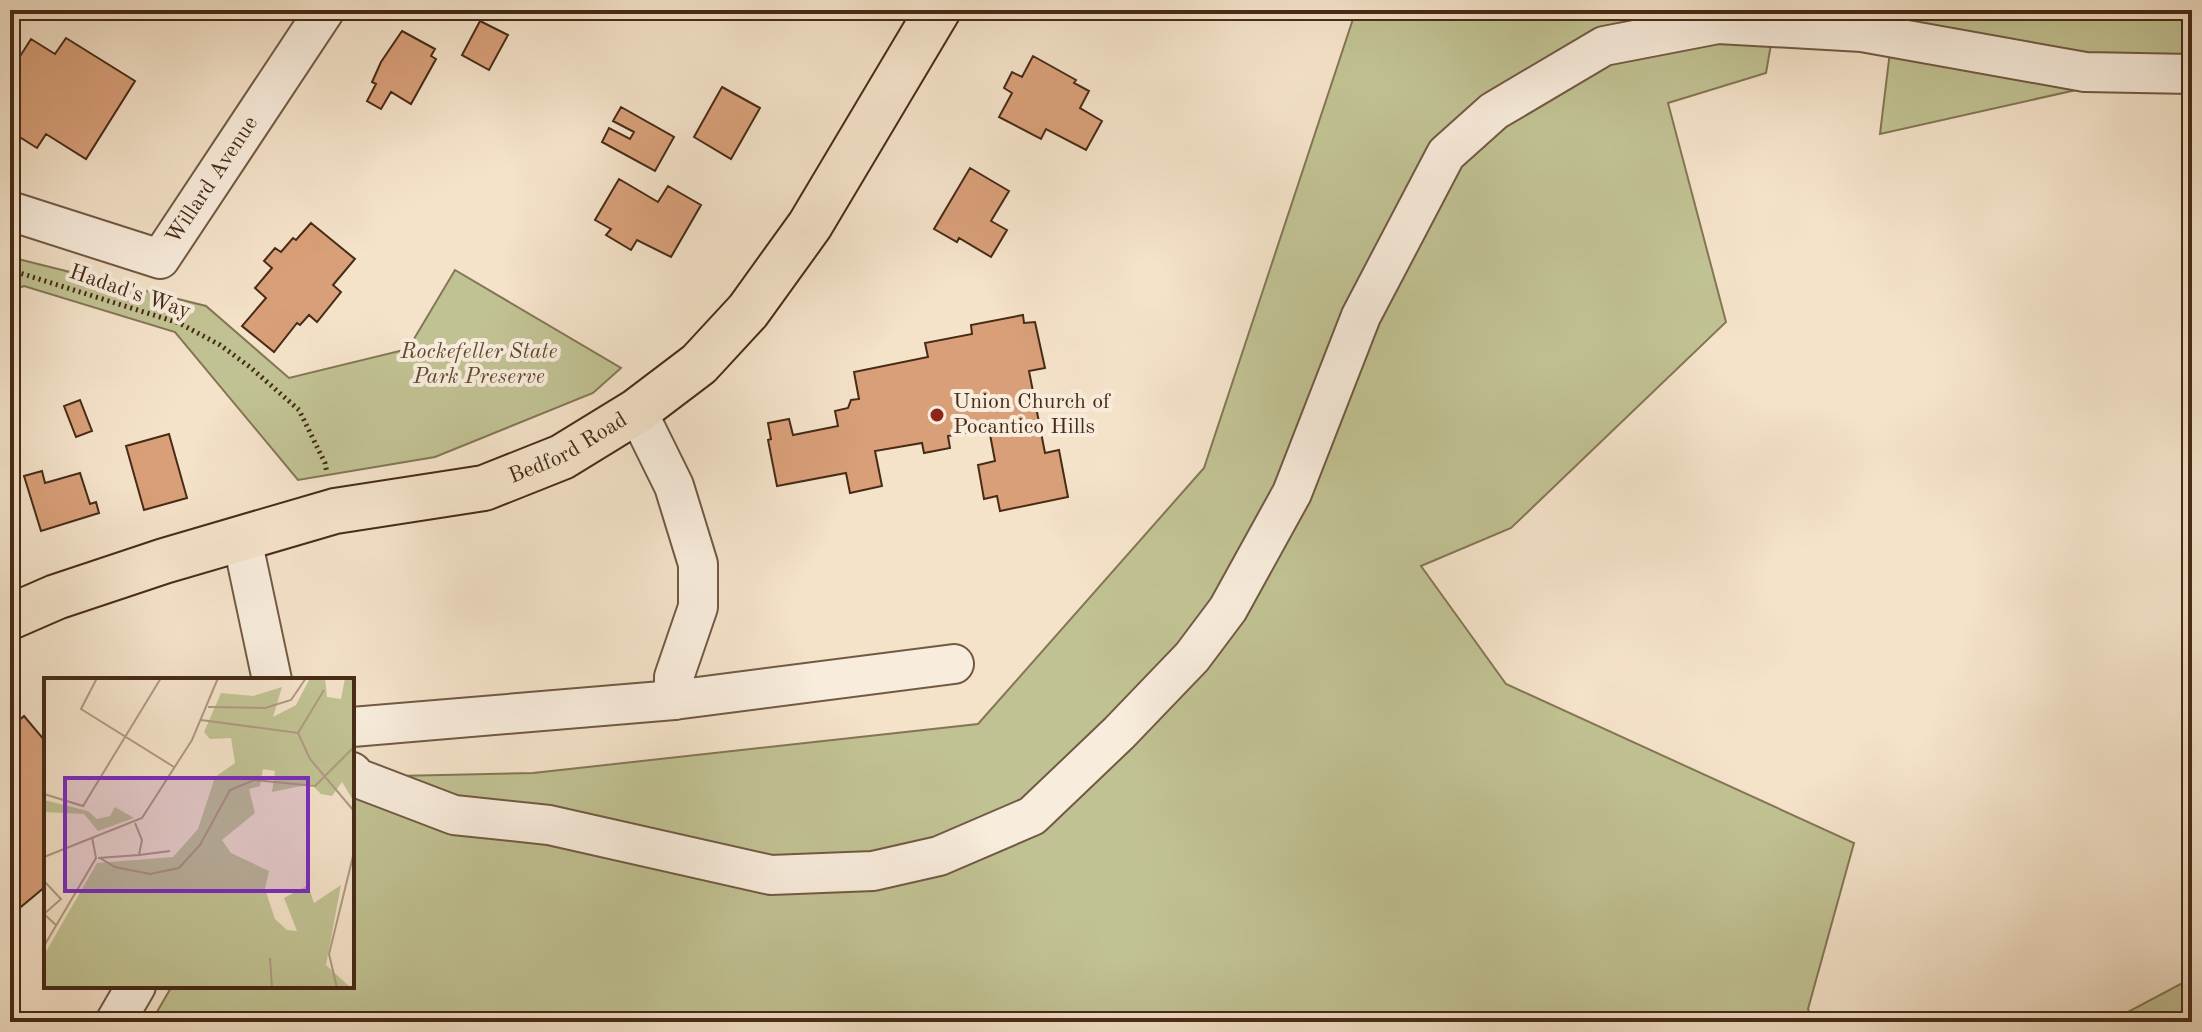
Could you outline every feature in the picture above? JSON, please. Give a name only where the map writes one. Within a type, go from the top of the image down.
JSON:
[{"type":"main road","name":"Bedford Road","points":[[10,617],[56,597],[164,561],[335,511],[484,488],[562,457],[637,411],[699,364],[748,311],[810,225],[938,10]]},
{"type":"street","name":"Willard Avenue","points":[[10,211],[160,259],[325,10]]},
{"type":"street","points":[[354,774],[454,815],[549,825],[771,875],[873,871],[939,856],[1032,816],[1119,733],[1192,657],[1228,609],[1292,493],[1361,316],[1446,154],[1494,111],[1604,46],[1718,24],[1862,32],[2085,72],[2192,74]]},
{"type":"street","points":[[637,411],[674,486],[698,564],[698,607],[674,677],[674,700]]},
{"type":"street","points":[[242,539],[272,678]]},
{"type":"street","points":[[354,727],[674,700],[954,664]]},
{"type":"street","points":[[115,1022],[135,988]]},
{"type":"path","name":"Hadad's Way","points":[[10,270],[179,323],[220,345],[250,367],[299,410],[325,463],[335,511]]},
{"type":"green space","points":[[1356,10],[1777,10],[1766,73],[1668,103],[1726,322],[1511,528],[1421,566],[1506,684],[1854,843],[1808,1009],[1813,1022],[151,1022],[171,988],[354,988],[354,777],[533,773],[978,724],[1204,468]]},
{"type":"green space","points":[[1895,10],[2192,10],[2192,64],[1880,134]]},
{"type":"green space","name":"Rockefeller State Park Preserve","points":[[10,257],[206,306],[289,378],[408,349],[455,270],[621,368],[593,393],[435,457],[298,480],[175,332],[24,286],[10,291]]},
{"type":"green space","points":[[2192,978],[2192,1022],[2109,1022]]},
{"type":"building","points":[[480,21],[508,35],[489,70],[462,55]]},
{"type":"building","points":[[402,31],[435,49],[431,56],[436,59],[411,104],[391,92],[381,109],[367,101],[376,84],[372,82]]},
{"type":"building","points":[[66,38],[135,81],[86,159],[46,134],[37,148],[10,131],[10,72],[31,39],[55,54]]},
{"type":"building","points":[[1033,56],[1076,80],[1074,83],[1089,91],[1080,108],[1102,121],[1086,150],[1046,129],[1041,139],[999,117],[1012,93],[1004,88],[1012,72],[1022,77]]},
{"type":"building","points":[[722,87],[760,108],[731,159],[694,137]]},
{"type":"building","points":[[621,107],[674,137],[655,171],[602,142],[609,128],[630,139],[634,132],[613,121]]},
{"type":"building","points":[[970,168],[1009,191],[991,221],[1007,230],[991,257],[959,238],[957,242],[934,229]]},
{"type":"building","points":[[619,179],[658,202],[668,186],[701,205],[671,257],[637,240],[631,250],[606,235],[611,229],[595,220]]},
{"type":"building","points":[[311,223],[355,259],[333,285],[341,292],[317,322],[309,315],[300,325],[297,323],[274,352],[242,326],[266,298],[255,288],[272,268],[264,261],[275,248],[281,252],[293,238],[296,240]]},
{"type":"building","name":"Union Church of Pocantico Hills","points":[[1023,315],[1024,323],[1035,322],[1045,368],[1029,371],[1045,453],[1059,450],[1068,497],[1000,511],[997,496],[984,499],[978,465],[995,461],[989,429],[948,436],[950,448],[924,453],[922,443],[875,451],[882,486],[850,493],[846,473],[777,486],[768,440],[771,439],[768,423],[789,419],[793,435],[838,426],[835,411],[848,408],[851,400],[859,399],[854,372],[928,357],[925,343],[972,334],[971,325]]},
{"type":"building","points":[[80,400],[92,431],[76,437],[64,406]]},
{"type":"building","points":[[169,434],[187,498],[144,510],[126,446]]},
{"type":"building","points":[[42,471],[45,483],[80,473],[90,504],[96,502],[99,513],[41,531],[24,476]]},
{"type":"building","points":[[24,716],[44,740],[44,888],[10,916],[10,728]]},
{"type":"place","name":"Union Church of Pocantico Hills","points":[[937,415]]}]
